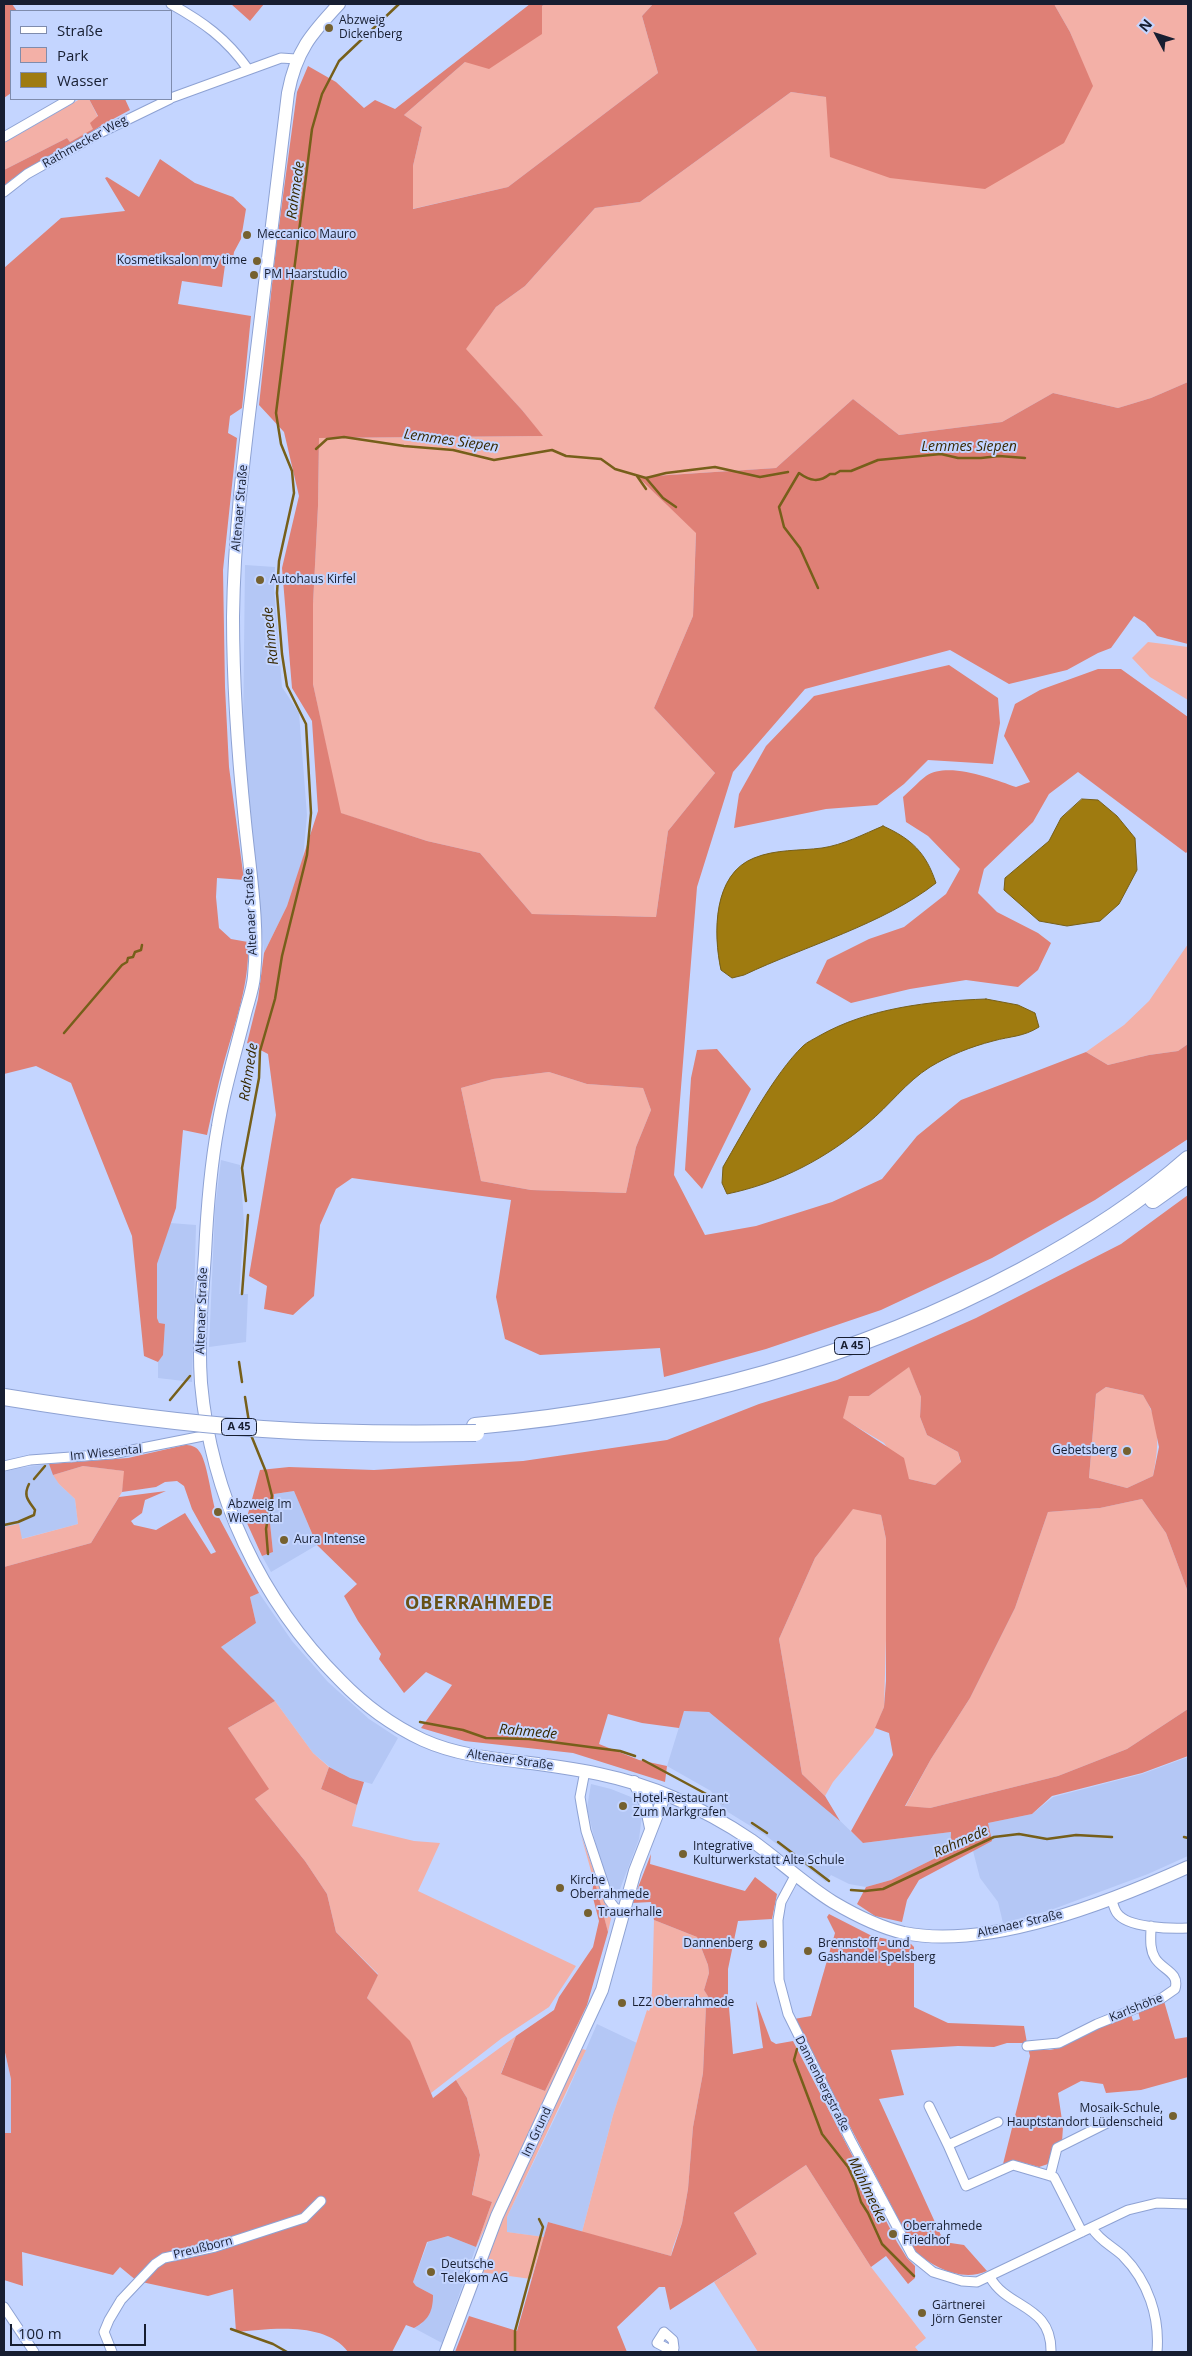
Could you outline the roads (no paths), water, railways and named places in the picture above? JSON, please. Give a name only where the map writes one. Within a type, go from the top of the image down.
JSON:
[{"type":"highway","name":"A 45","points":[[4,1388],[122,1408],[268,1424],[381,1428],[475,1430],[646,1404],[709,1390],[833,1353],[968,1299],[1062,1249],[1130,1206],[1188,1159]]},
{"type":"highway","name":"A 45","points":[[4,1396],[121,1416],[263,1430],[376,1434],[543,1426],[643,1411],[711,1396],[842,1356],[907,1332],[1044,1267],[1109,1228],[1188,1175]]},
{"type":"main road","name":"Altenaer Straße","points":[[339,4],[309,38],[296,59],[288,92],[241,482],[236,548],[233,616],[235,693],[240,768],[254,910],[254,979],[219,1118],[209,1182],[200,1361],[208,1435],[228,1506],[246,1550],[291,1623],[311,1650],[374,1712],[427,1742],[466,1754],[585,1771],[634,1782],[665,1794],[711,1815],[748,1838],[826,1897],[861,1918],[886,1928],[926,1936],[964,1936],[1000,1930],[1060,1915],[1111,1898],[1188,1867]]},
{"type":"main road","points":[[634,1782],[646,1804],[651,1828]]},
{"type":"main road","name":"Im Grund","points":[[446,2352],[497,2216],[602,1990],[635,1871],[665,1794]]},
{"type":"street","points":[[171,4],[206,24],[226,42],[248,69]]},
{"type":"street","name":"Rathmecker Weg","points":[[172,97],[281,58],[296,59]]},
{"type":"street","points":[[4,137],[68,100]]},
{"type":"street","name":"Rathmecker Weg","points":[[4,192],[27,174],[159,101]]},
{"type":"street","name":"Im Wiesental","points":[[4,1466],[30,1460],[112,1454],[208,1435]]},
{"type":"street","points":[[585,1771],[580,1797],[586,1831],[609,1900],[615,1908],[624,1911]]},
{"type":"street","name":"Dannenbergstraße","points":[[796,1874],[781,1902],[778,1940],[779,1980],[782,1998],[797,2034],[912,2255],[933,2272],[956,2279],[977,2282],[1135,2208],[1167,2203],[1188,2204]]},
{"type":"street","points":[[1111,1898],[1116,1912],[1124,1919],[1151,1926],[1188,1928]]},
{"type":"street","name":"Karlshöhe","points":[[1028,2046],[1059,2043],[1097,2024],[1169,1995],[1175,1990],[1177,1982],[1174,1977],[1158,1963],[1152,1952],[1151,1926]]},
{"type":"street","points":[[930,2106],[966,2186],[1012,2165],[1050,2176],[1057,2181],[1082,2232]]},
{"type":"street","points":[[948,2145],[998,2122]]},
{"type":"street","points":[[1050,2176],[1057,2148],[1107,2122]]},
{"type":"street","name":"Preußborn","points":[[112,2352],[104,2332],[109,2320],[126,2294],[155,2264],[164,2258],[215,2248],[304,2218],[321,2201]]},
{"type":"street","points":[[1092,2228],[1098,2237],[1123,2257],[1142,2282],[1149,2296],[1157,2325],[1158,2352]]},
{"type":"street","points":[[990,2277],[1000,2291],[1026,2306],[1041,2319],[1050,2338],[1051,2352]]},
{"type":"street","points":[[4,2307],[34,2352]]},
{"type":"water","points":[[1082,799],[1098,800],[1117,816],[1135,838],[1137,870],[1119,904],[1100,921],[1067,926],[1039,921],[1004,890],[1005,878],[1049,841],[1061,818]]},
{"type":"water","points":[[883,826],[902,836],[917,848],[928,863],[936,883],[893,911],[744,975],[732,978],[721,970],[717,939],[719,906],[723,891],[730,877],[740,866],[762,855],[822,848],[838,844]]},
{"type":"water","points":[[986,999],[1018,1005],[1035,1013],[1039,1027],[1022,1035],[968,1049],[930,1067],[913,1080],[852,1136],[819,1158],[784,1176],[727,1194],[722,1183],[723,1167],[770,1087],[792,1058],[805,1045],[838,1026],[879,1013],[921,1004]]},
{"type":"waterway","name":"Rahmede","points":[[246,1201],[242,1168],[259,1078],[260,1051],[275,999],[282,956],[307,855],[311,813],[306,724],[287,686],[282,654],[277,593],[279,561],[294,493],[292,471],[281,444],[276,413],[312,129],[322,94],[339,61],[399,4]]},
{"type":"waterway","name":"Lemmes Siepen","points":[[316,449],[327,439],[344,437],[404,446],[453,450],[494,460],[552,450],[566,456],[601,459],[615,469],[646,478],[666,473],[715,467],[760,477],[788,472]]},
{"type":"waterway","name":"Lemmes Siepen","points":[[818,588],[800,548],[784,527],[779,507],[799,473],[807,478],[818,480],[830,474],[840,471],[851,471],[878,460],[941,454],[958,458],[999,456],[1025,458]]},
{"type":"waterway","points":[[637,476],[646,489]]},
{"type":"waterway","points":[[646,478],[663,498],[676,507]]},
{"type":"waterway","points":[[64,1033],[122,965],[127,962],[128,958],[133,957],[135,952],[141,950],[142,945]]},
{"type":"waterway","name":"Rahmede","points":[[242,1294],[248,1215]]},
{"type":"waterway","name":"Rahmede","points":[[239,1362],[242,1382]]},
{"type":"waterway","points":[[170,1400],[190,1376]]},
{"type":"waterway","name":"Rahmede","points":[[245,1397],[249,1422]]},
{"type":"waterway","name":"Rahmede","points":[[251,1435],[266,1472],[272,1496],[266,1529],[268,1554]]},
{"type":"waterway","points":[[34,1479],[45,1466]]},
{"type":"waterway","points":[[4,1525],[18,1522],[34,1515],[35,1510],[26,1495],[29,1484]]},
{"type":"waterway","name":"Rahmede","points":[[420,1722],[463,1730],[486,1738],[529,1739],[620,1751],[635,1756]]},
{"type":"waterway","name":"Rahmede","points":[[643,1760],[723,1803]]},
{"type":"waterway","name":"Rahmede","points":[[752,1823],[767,1833]]},
{"type":"waterway","name":"Rahmede","points":[[851,1890],[883,1889],[994,1837],[1019,1834],[1047,1839],[1076,1835],[1112,1837]]},
{"type":"waterway","name":"Rahmede","points":[[1184,1837],[1188,1838]]},
{"type":"waterway","name":"Rahmede","points":[[778,1842],[829,1881]]},
{"type":"waterway","name":"Mühlmecke","points":[[797,2049],[794,2060],[822,2134],[848,2167],[861,2202],[882,2244],[914,2276]]},
{"type":"waterway","points":[[515,2352],[515,2331],[543,2227],[539,2219]]},
{"type":"waterway","name":"Preußborn","points":[[231,2329],[273,2344],[287,2352]]},
{"type":"place","name":"Abzweig Dickenberg","points":[[329,28]]},
{"type":"place","name":"Meccanico Mauro","points":[[247,235]]},
{"type":"place","name":"Kosmetiksalon my time","points":[[257,261]]},
{"type":"place","name":"PM Haarstudio","points":[[254,275]]},
{"type":"place","name":"Autohaus Kirfel","points":[[260,580]]},
{"type":"place","name":"Gebetsberg","points":[[1127,1451]]},
{"type":"place","name":"Abzweig Im Wiesental","points":[[218,1512]]},
{"type":"place","name":"Aura Intense","points":[[284,1540]]},
{"type":"place","name":"Hotel-Restaurant Zum Markgrafen","points":[[623,1806]]},
{"type":"place","name":"Integrative Kulturwerkstatt Alte Schule","points":[[683,1854]]},
{"type":"place","name":"Kirche Oberrahmede","points":[[560,1888]]},
{"type":"place","name":"Trauerhalle","points":[[588,1913]]},
{"type":"place","name":"Dannenberg","points":[[763,1944]]},
{"type":"place","name":"Brennstoff - und Gashandel Spelsberg","points":[[808,1951]]},
{"type":"place","name":"LZ2 Oberrahmede","points":[[622,2003]]},
{"type":"place","name":"Mosaik-Schule, Hauptstandort Lüdenscheid","points":[[1173,2116]]},
{"type":"place","name":"Oberrahmede Friedhof","points":[[893,2234]]},
{"type":"place","name":"Deutsche Telekom AG","points":[[431,2272]]},
{"type":"place","name":"Gärtnerei Jörn Genster","points":[[922,2313]]},
{"type":"district","name":"OBERRAHMEDE","points":[[479,1604]]}]
